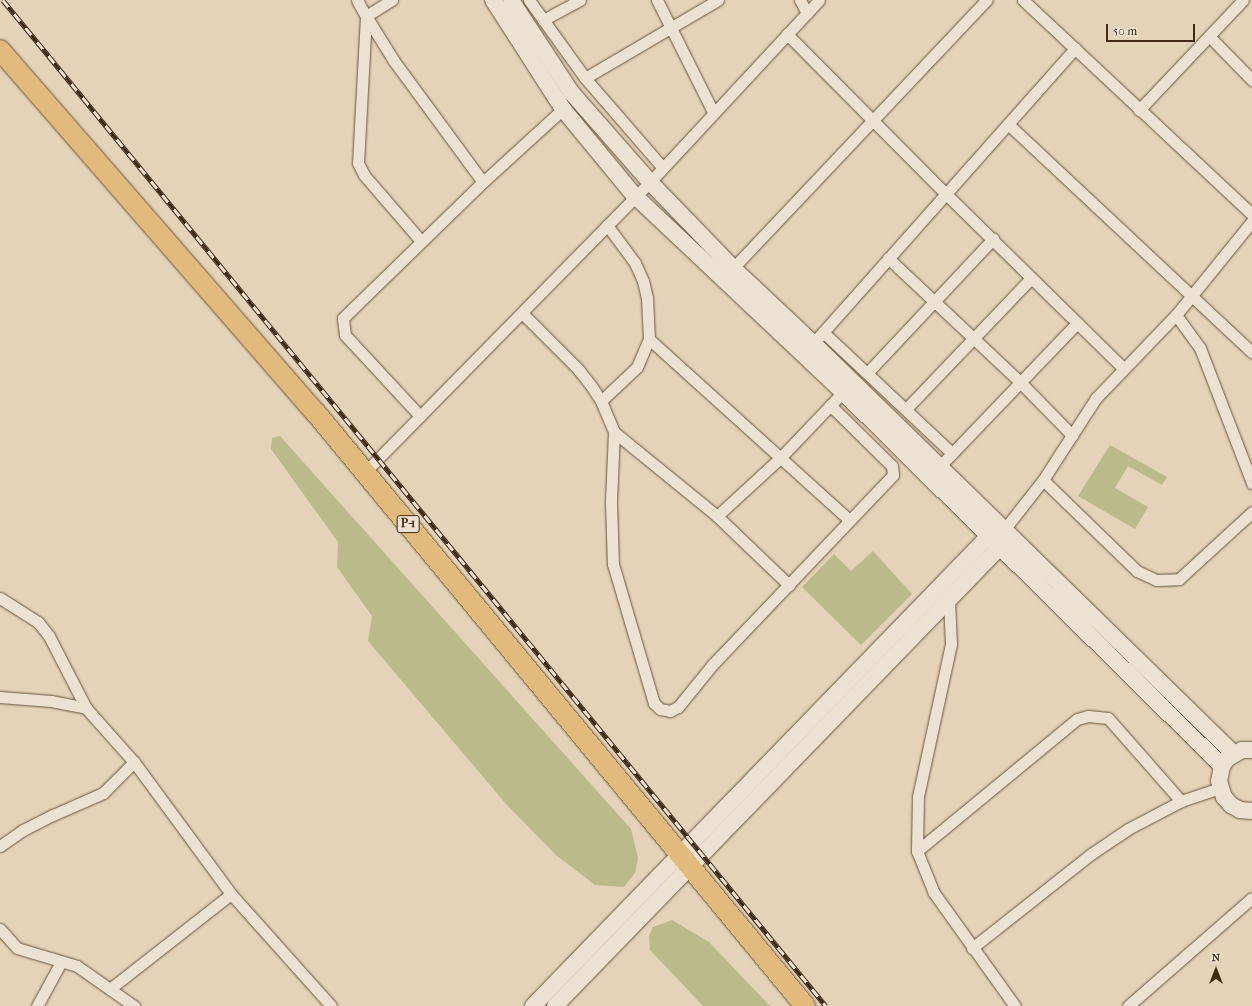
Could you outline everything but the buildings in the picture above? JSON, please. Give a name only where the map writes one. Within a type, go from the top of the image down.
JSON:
[{"type":"highway","name":"P-1","points":[[0,50],[365,472],[805,1006]]},
{"type":"main road","points":[[493,0],[563,109],[634,196],[813,343],[843,392],[999,548],[1222,766]]},
{"type":"main road","points":[[511,0],[571,92],[650,182],[733,268],[813,343],[1234,754]]},
{"type":"main road","points":[[555,1006],[685,860],[988,537],[1004,531]]},
{"type":"main road","points":[[533,1006],[685,860],[949,600],[999,548],[1004,531]]},
{"type":"main road","points":[[1252,750],[1234,754],[1222,766],[1219,781],[1220,788],[1231,805],[1240,810],[1252,811]]},
{"type":"street","points":[[357,0],[394,61],[483,182]]},
{"type":"street","points":[[366,16],[392,0]]},
{"type":"street","points":[[529,0],[585,78],[662,167]]},
{"type":"street","points":[[543,20],[580,0]]},
{"type":"street","points":[[656,0],[713,112]]},
{"type":"street","points":[[585,78],[718,0]]},
{"type":"street","points":[[800,0],[807,13]]},
{"type":"street","points":[[365,472],[522,313],[634,196],[650,182],[713,112],[819,0]]},
{"type":"street","points":[[733,268],[986,0]]},
{"type":"street","points":[[1023,0],[1252,214]]},
{"type":"street","points":[[1139,110],[1243,0]]},
{"type":"street","points":[[366,16],[358,163],[364,175],[421,241]]},
{"type":"street","points":[[787,34],[945,194],[1123,368]]},
{"type":"street","points":[[1208,36],[1252,80]]},
{"type":"street","points":[[952,453],[868,372],[813,343],[1075,48]]},
{"type":"street","points":[[420,416],[345,335],[343,318],[483,182],[563,109]]},
{"type":"street","points":[[1008,124],[1252,352]]},
{"type":"street","points":[[1004,531],[1043,480],[1096,398],[1123,368],[1176,315],[1252,221]]},
{"type":"street","points":[[601,401],[637,367],[649,339],[647,298],[643,281],[636,263],[607,225]]},
{"type":"street","points":[[868,372],[993,240]]},
{"type":"street","points":[[888,258],[1021,383],[1072,435]]},
{"type":"street","points":[[906,409],[1031,278]]},
{"type":"street","points":[[522,313],[578,369],[601,401],[614,432],[611,502],[613,564],[654,703],[660,709],[670,711],[678,707],[713,664],[789,586],[849,520],[894,475],[892,466],[830,405]]},
{"type":"street","points":[[1176,315],[1200,348],[1252,483]]},
{"type":"street","points":[[939,467],[1077,323]]},
{"type":"street","points":[[649,339],[849,520]]},
{"type":"street","points":[[717,516],[780,458],[843,392]]},
{"type":"street","points":[[614,432],[717,516],[789,586]]},
{"type":"street","points":[[1043,480],[1137,571],[1156,580],[1179,578],[1252,512]]},
{"type":"street","points":[[0,598],[38,622],[49,636],[86,708],[134,762],[231,894],[331,1006]]},
{"type":"street","points":[[949,600],[951,644],[918,797],[917,850],[934,893],[1014,1006]]},
{"type":"street","points":[[0,697],[51,701],[86,708]]},
{"type":"street","points":[[917,850],[1077,719],[1088,716],[1108,718],[1181,801]]},
{"type":"street","points":[[0,846],[47,818],[103,793],[134,762]]},
{"type":"street","points":[[972,948],[1091,854],[1128,829],[1181,801],[1220,788]]},
{"type":"street","points":[[111,988],[231,894]]},
{"type":"street","points":[[1128,1006],[1252,898]]},
{"type":"street","points":[[0,928],[18,948],[77,966],[111,988],[134,1006]]},
{"type":"street","points":[[36,1006],[61,962]]},
{"type":"shaded area","points":[[280,436],[631,829],[638,858],[635,873],[624,887],[595,885],[557,856],[506,804],[368,641],[372,616],[337,567],[338,542],[271,449],[272,438]]},
{"type":"shaded area","points":[[1110,445],[1167,477],[1162,485],[1128,466],[1115,488],[1148,507],[1135,529],[1078,496]]},
{"type":"shaded area","points":[[873,551],[912,594],[861,645],[802,587],[834,554],[851,571]]},
{"type":"shaded area","points":[[672,920],[709,942],[770,1006],[703,1006],[650,950],[649,936],[653,927]]},
{"type":"railway","points":[[3,0],[826,1006]]}]
